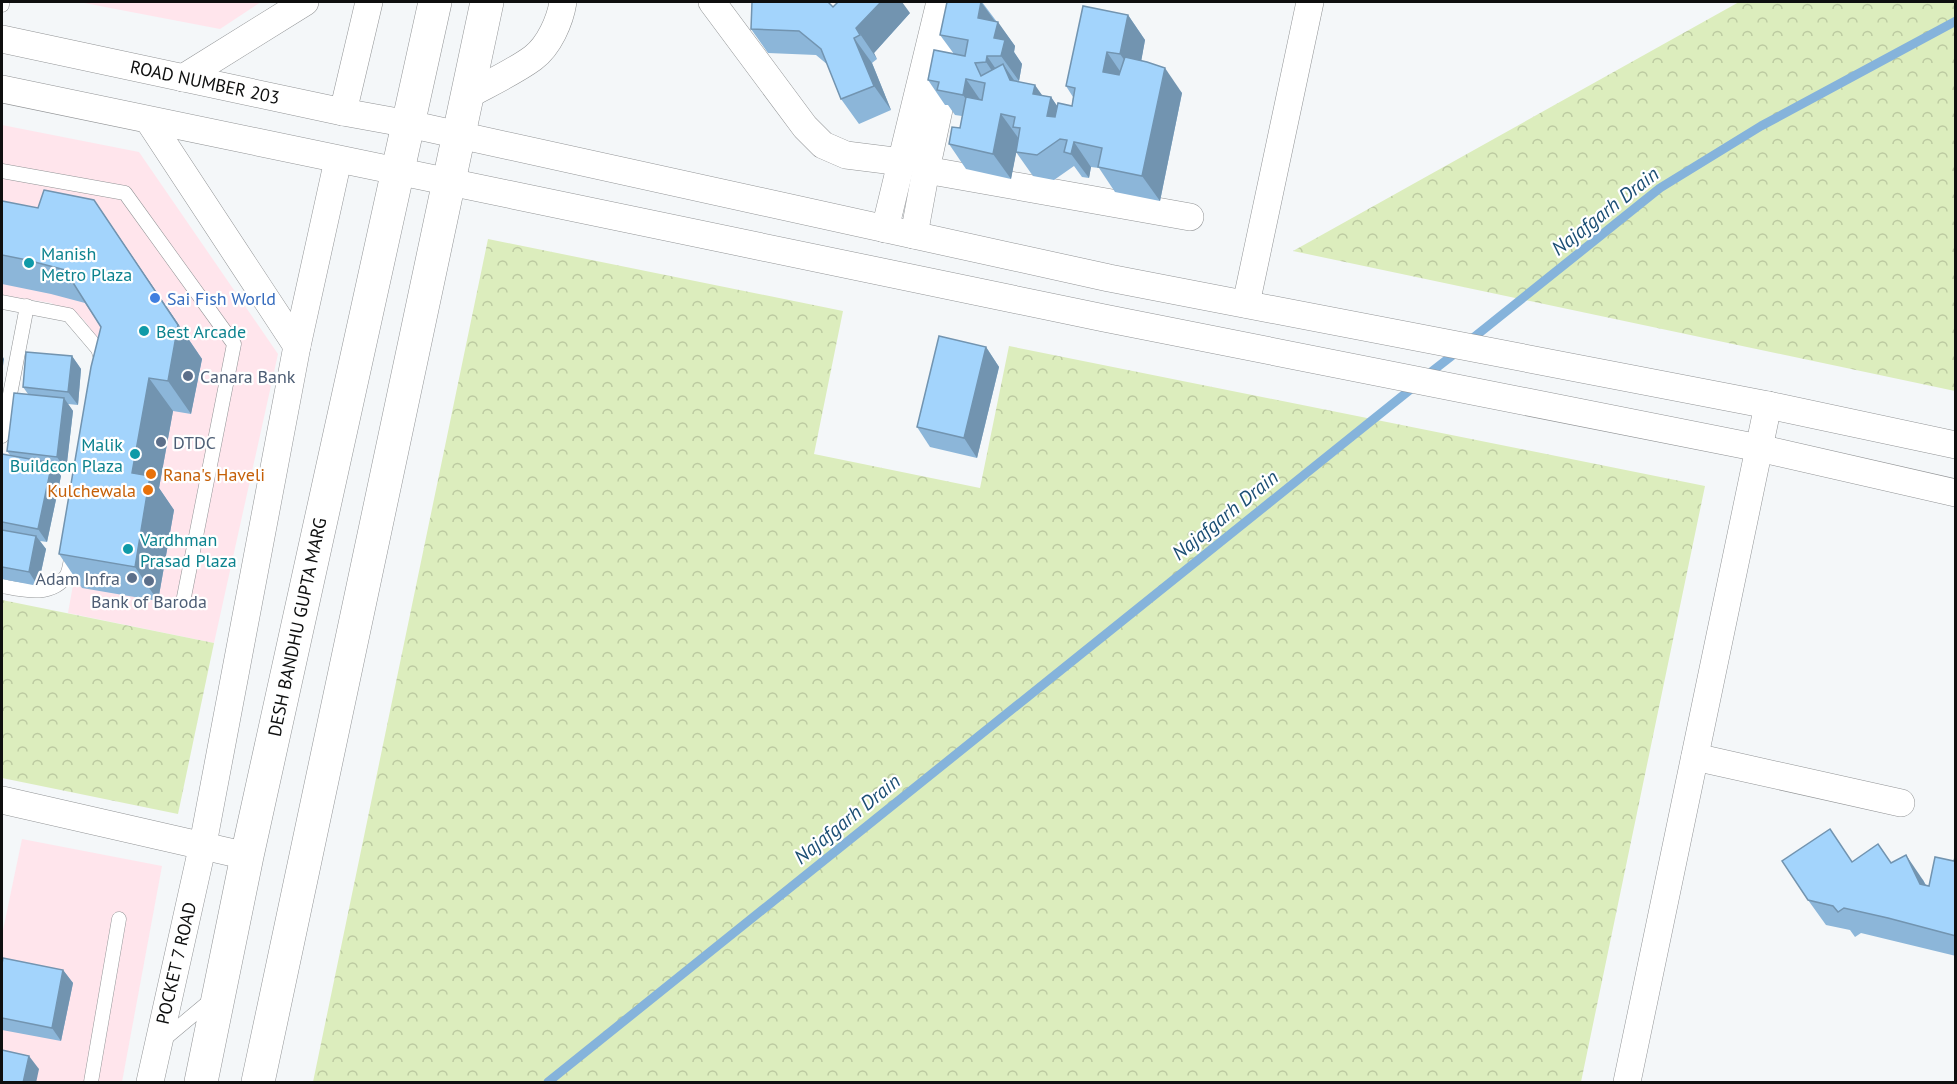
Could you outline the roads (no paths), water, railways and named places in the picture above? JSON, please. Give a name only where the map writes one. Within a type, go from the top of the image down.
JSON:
[{"type":"street","points":[[183,78],[305,2]]},
{"type":"street","points":[[343,112],[369,2]]},
{"type":"street","points":[[409,124],[435,2]]},
{"type":"street","points":[[258,1083],[487,2]]},
{"type":"street","points":[[468,95],[534,58],[550,37],[563,2]]},
{"type":"street","points":[[712,2],[804,127],[823,145],[846,155],[1190,217]]},
{"type":"street","points":[[914,236],[914,166],[940,2]]},
{"type":"street","points":[[885,229],[914,166],[962,2]]},
{"type":"street","points":[[1246,304],[1310,2]]},
{"type":"street","name":"ROAD NUMBER 203","points":[[2,39],[409,124],[1109,278],[1768,405],[1956,446]]},
{"type":"street","points":[[2,89],[1092,316],[1759,448],[1956,494]]},
{"type":"street","points":[[149,121],[297,346]]},
{"type":"street","name":"DESH BANDHU GUPTA MARG","points":[[201,1083],[247,856],[409,124]]},
{"type":"street","name":"POCKET 7 ROAD","points":[[150,1083],[203,844],[297,346],[338,160]]},
{"type":"street","points":[[1628,1083],[1768,405]]},
{"type":"street","points":[[1695,757],[1901,803]]},
{"type":"street","points":[[2,806],[203,844],[247,856]]},
{"type":"lane","points":[[2,171],[125,193],[234,344],[184,597]]},
{"type":"lane","points":[[2,302],[69,315],[98,349],[104,373]]},
{"type":"lane","points":[[2,436],[27,306]]},
{"type":"lane","points":[[2,586],[25,591],[43,591],[59,583],[68,574],[74,538]]},
{"type":"lane","points":[[91,1083],[119,919]]},
{"type":"lane","points":[[158,1044],[219,993]]},
{"type":"waterway","name":"Najafgarh Drain","points":[[1468,342],[1660,188],[1761,126],[1956,21]]},
{"type":"waterway","name":"Najafgarh Drain","points":[[1426,376],[1458,351]]},
{"type":"waterway","name":"Najafgarh Drain","points":[[548,1082],[1416,385]]},
{"type":"place","name":"Manish Metro Plaza","points":[[29,263]]},
{"type":"place","name":"Sai Fish World","points":[[155,298]]},
{"type":"place","name":"Best Arcade","points":[[144,331]]},
{"type":"place","name":"Canara Bank","points":[[188,376]]},
{"type":"place","name":"DTDC","points":[[161,442]]},
{"type":"place","name":"Malik Buildcon Plaza","points":[[135,454]]},
{"type":"place","name":"Rana's Haveli","points":[[151,474]]},
{"type":"place","name":"Kulchewala","points":[[148,490]]},
{"type":"place","name":"Vardhman Prasad Plaza","points":[[128,549]]},
{"type":"place","name":"Adam Infra","points":[[132,578]]},
{"type":"place","name":"Bank of Baroda","points":[[149,581]]}]
